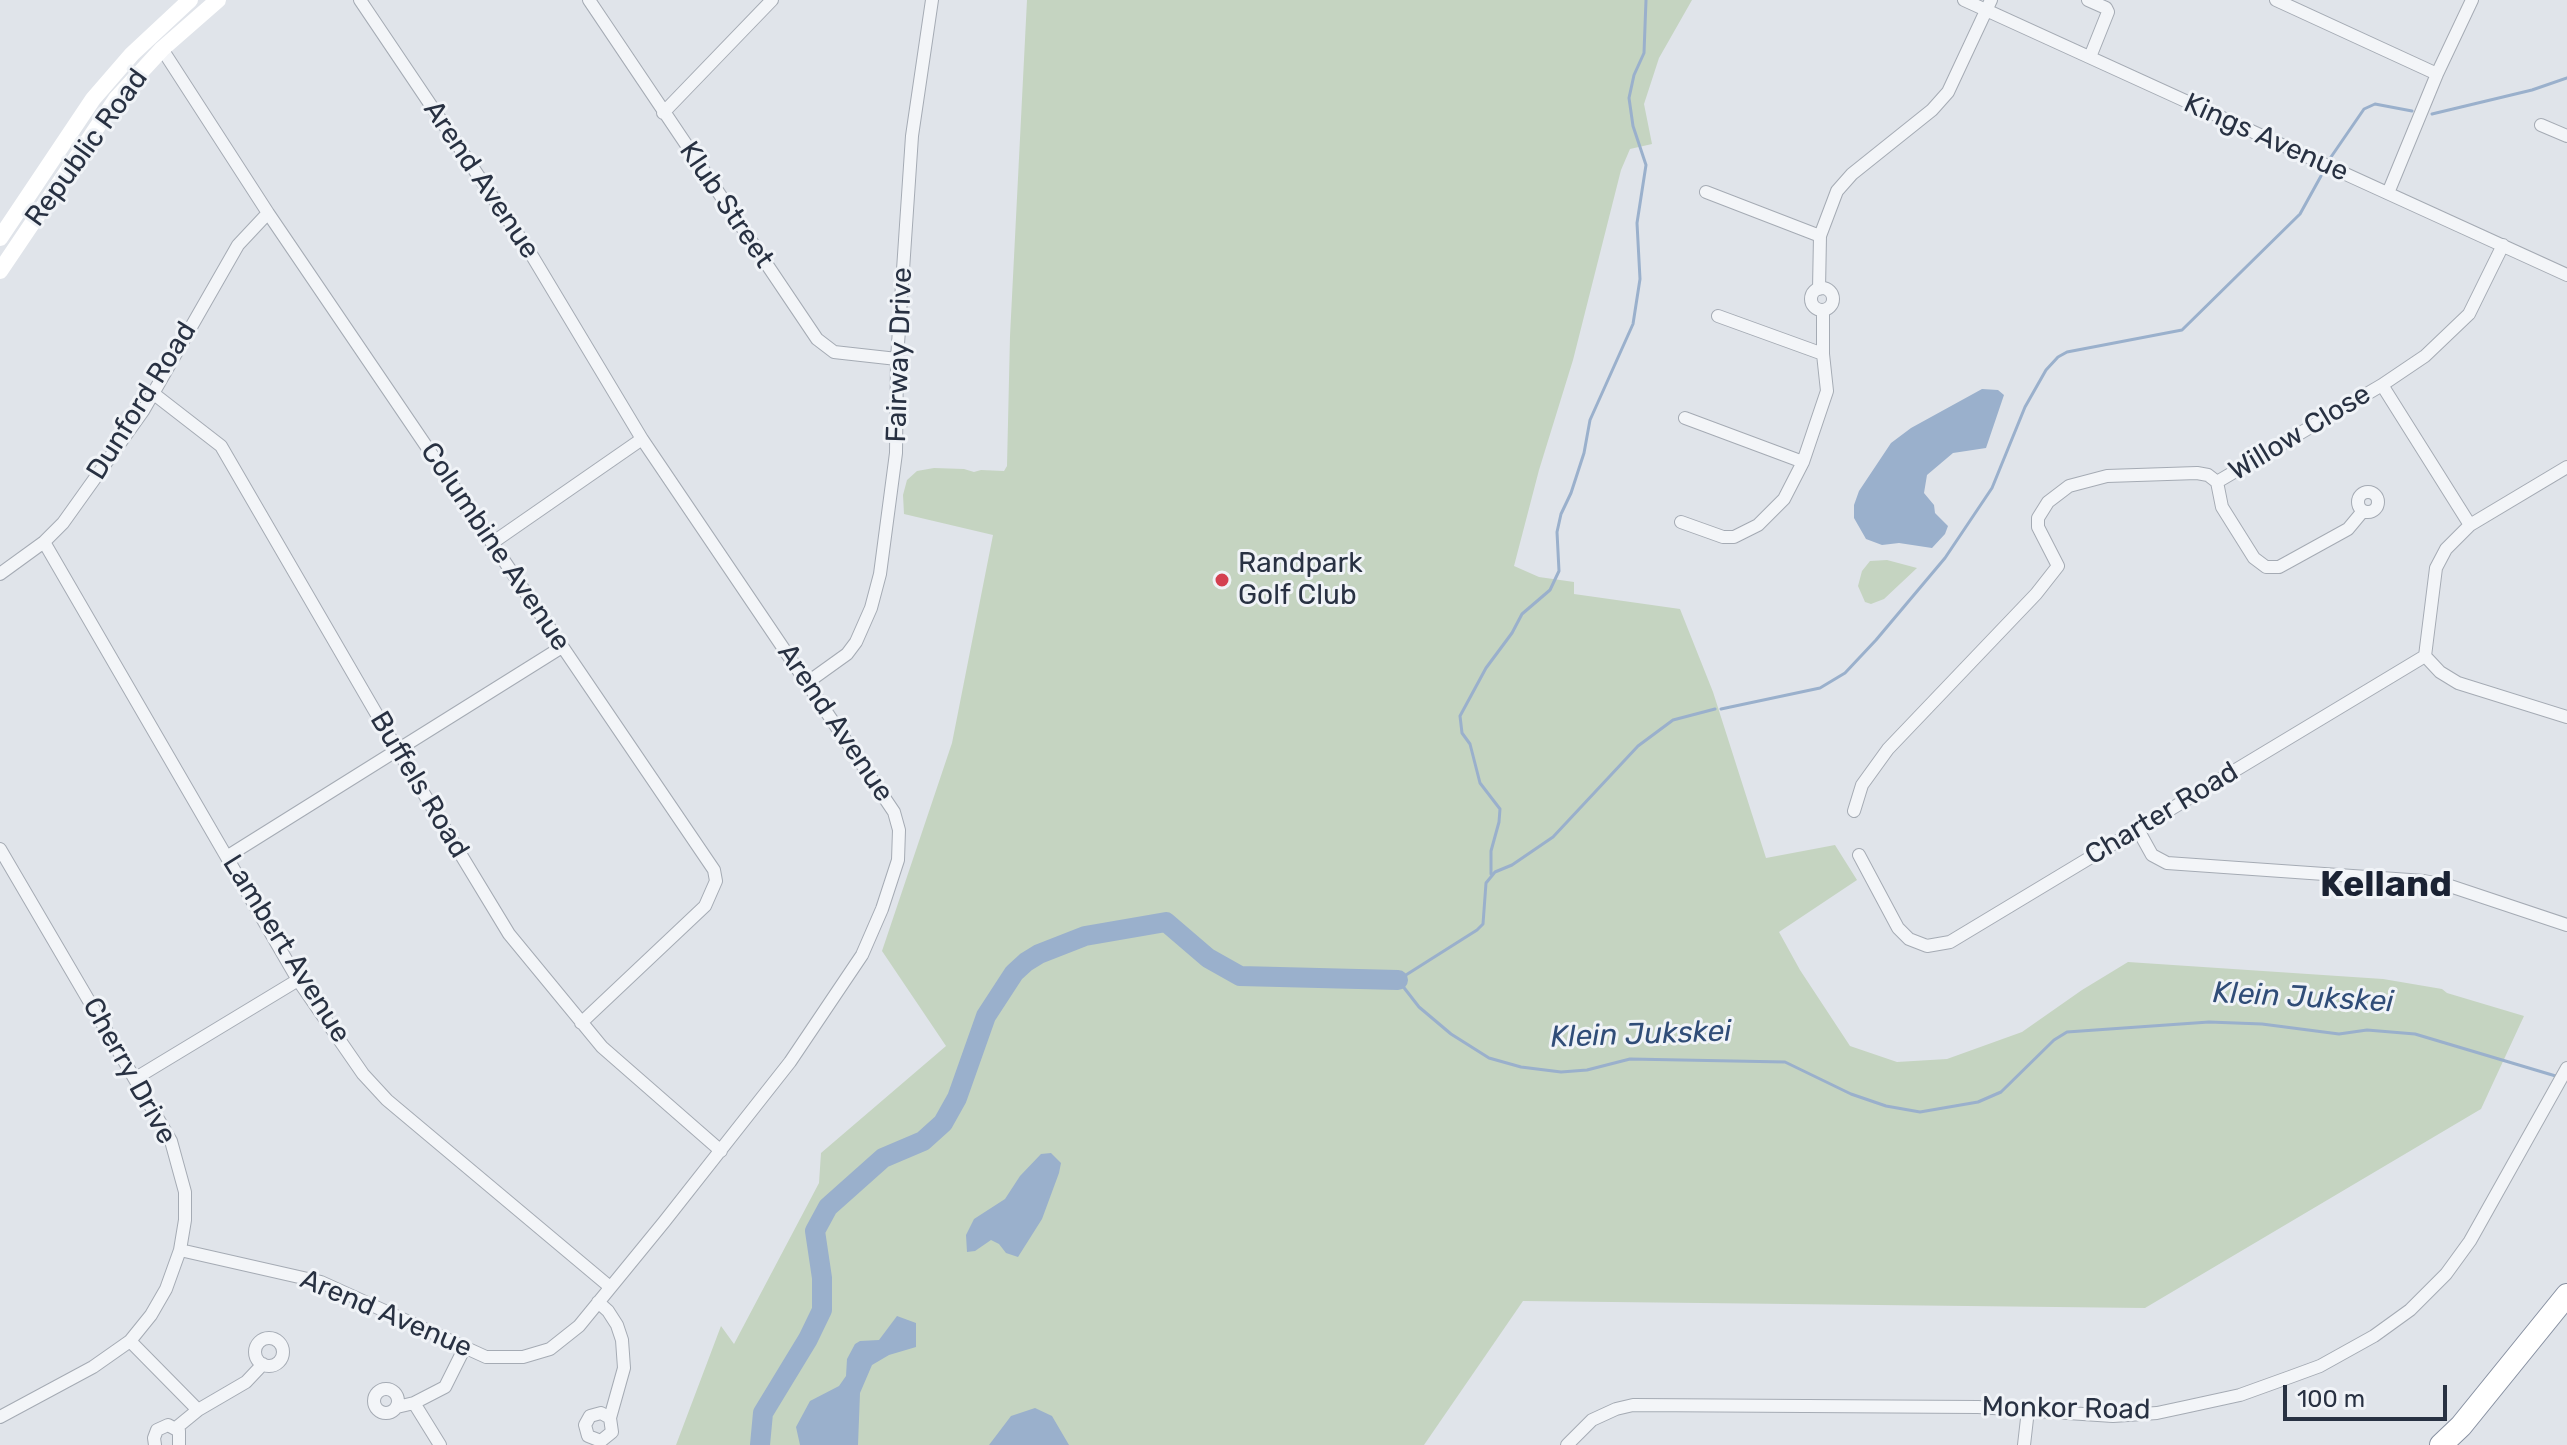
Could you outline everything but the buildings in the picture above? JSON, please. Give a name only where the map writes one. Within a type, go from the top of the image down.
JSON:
[{"type":"highway","points":[[2441,1445],[2461,1426],[2567,1295]]},
{"type":"main road","name":"Republic Road","points":[[0,238],[93,99],[132,54],[190,0]]},
{"type":"main road","name":"Republic Road","points":[[0,271],[107,111],[162,49],[218,0]]},
{"type":"street","name":"Arend Avenue","points":[[180,1250],[311,1278],[486,1357],[523,1357],[544,1352],[566,1339],[598,1302],[790,1062],[858,962],[882,909],[898,860],[899,830],[894,812],[642,439],[531,254],[360,0]]},
{"type":"street","name":"Klub Street","points":[[589,0],[817,339],[834,352],[897,359]]},
{"type":"street","points":[[663,113],[772,0]]},
{"type":"street","name":"Fairway Drive","points":[[808,682],[847,654],[864,627],[877,587],[896,453],[897,359],[912,136],[932,0]]},
{"type":"street","name":"Kings Avenue","points":[[1964,0],[1988,5],[2090,57],[2567,275]]},
{"type":"street","points":[[2088,0],[2106,8],[2108,12],[2090,57]]},
{"type":"street","points":[[2276,0],[2437,74]]},
{"type":"street","points":[[2388,193],[2437,74],[2472,0]]},
{"type":"street","points":[[1681,522],[1723,537],[1744,534],[1771,514],[1784,499],[1803,462],[1827,391],[1823,310],[1831,306],[1832,297],[1827,290],[1819,289],[1820,236],[1833,198],[1844,181],[1932,110],[1948,92],[1988,5]]},
{"type":"street","name":"Columbine Avenue","points":[[162,49],[268,213],[708,860],[716,881],[705,906],[581,1023]]},
{"type":"street","points":[[2541,125],[2567,136]]},
{"type":"street","points":[[1706,192],[1820,236]]},
{"type":"street","name":"Dunford Road","points":[[0,574],[44,542],[63,523],[154,394],[233,253],[268,213]]},
{"type":"street","name":"Willow Close","points":[[1854,811],[1862,785],[1888,749],[2036,594],[2058,566],[2038,527],[2038,518],[2048,502],[2069,486],[2107,476],[2197,473],[2208,475],[2217,482],[2382,385],[2425,356],[2469,314],[2503,245]]},
{"type":"street","points":[[1718,316],[1823,354]]},
{"type":"street","points":[[2382,385],[2470,525]]},
{"type":"street","name":"Buffels Road","points":[[154,394],[221,446],[398,751],[509,934],[581,1023],[622,1065],[721,1151]]},
{"type":"street","points":[[1685,418],[1803,462]]},
{"type":"street","points":[[492,543],[642,439]]},
{"type":"street","points":[[2567,467],[2470,525],[2446,549],[2436,568],[2425,656],[2440,672],[2458,683],[2567,717]]},
{"type":"street","points":[[2217,482],[2222,507],[2254,558],[2266,567],[2279,567],[2348,529],[2363,511]]},
{"type":"street","name":"Lambert Avenue","points":[[44,542],[298,980],[363,1074],[381,1094],[610,1287]]},
{"type":"street","points":[[228,856],[562,647]]},
{"type":"street","name":"Charter Road","points":[[1859,855],[1898,928],[1909,939],[1927,946],[1950,942],[2425,656]]},
{"type":"street","points":[[2137,828],[2152,855],[2167,863],[2424,881],[2450,886],[2567,925]]},
{"type":"street","name":"Cherry Drive","points":[[0,849],[171,1141],[185,1192],[185,1220],[180,1250],[166,1289],[151,1315],[130,1341],[93,1367],[0,1417]]},
{"type":"street","points":[[136,1078],[298,980]]},
{"type":"street","name":"Monkor Road","points":[[1567,1445],[1592,1420],[1633,1405],[1978,1407],[2113,1416],[2157,1413],[2240,1395],[2320,1366],[2374,1336],[2410,1310],[2456,1262],[2567,1068]]},
{"type":"street","points":[[598,1302],[617,1325],[624,1357],[624,1368],[610,1418]]},
{"type":"street","points":[[130,1341],[198,1410]]},
{"type":"street","points":[[397,1407],[414,1403],[445,1387],[464,1349]]},
{"type":"street","points":[[176,1428],[198,1410],[246,1382],[263,1364]]},
{"type":"street","points":[[414,1403],[440,1445]]},
{"type":"street","points":[[2024,1445],[2028,1410]]},
{"type":"street","points":[[155,1445],[155,1434],[168,1425],[176,1428],[181,1435],[179,1445]]},
{"type":"green space","points":[[1027,0],[1692,0],[1659,58],[1644,104],[1652,144],[1630,149],[1621,170],[1573,360],[1514,566],[1539,577],[1574,582],[1574,594],[1680,609],[1713,692],[1766,858],[1835,845],[1857,880],[1779,932],[1850,1046],[1897,1062],[1947,1059],[2022,1032],[2128,962],[2383,979],[2442,989],[2524,1016],[2481,1109],[2145,1308],[1523,1301],[1424,1445],[676,1445],[721,1326],[734,1344],[819,1183],[821,1153],[946,1046],[882,951],[952,743],[993,535],[904,514],[903,495],[907,480],[917,471],[934,468],[1004,471],[1007,466],[1010,336]]},
{"type":"green space","points":[[1887,560],[1917,568],[1884,599],[1871,604],[1865,602],[1858,586],[1862,571],[1870,561]]},
{"type":"water","points":[[1982,389],[1998,390],[2004,395],[1986,448],[1953,453],[1927,475],[1924,493],[1934,505],[1935,513],[1948,526],[1945,534],[1932,548],[1899,543],[1882,545],[1866,539],[1854,518],[1854,505],[1859,491],[1891,443],[1911,428]]},
{"type":"water","points":[[1051,1153],[1061,1163],[1059,1173],[1042,1219],[1018,1257],[1006,1253],[991,1240],[975,1251],[967,1252],[966,1235],[974,1219],[1005,1199],[1020,1176],[1041,1154]]},
{"type":"water","points":[[897,1316],[916,1323],[916,1347],[889,1355],[872,1365],[860,1393],[858,1445],[800,1445],[796,1427],[810,1401],[839,1386],[846,1376],[847,1359],[855,1344],[879,1340]]},
{"type":"water","points":[[1035,1408],[1052,1416],[1069,1445],[989,1445],[1011,1416]]},
{"type":"waterway","points":[[1491,874],[1491,851],[1500,809],[1480,783],[1470,744],[1462,733],[1460,716],[1486,668],[1522,614],[1550,590],[1559,571],[1557,532],[1561,514],[1584,453],[1590,420],[1633,324],[1640,279],[1637,223],[1646,165],[1633,126],[1629,98],[1634,75],[1644,53],[1646,0]]},
{"type":"waterway","points":[[2432,114],[2532,90],[2567,78]]},
{"type":"waterway","points":[[2331,157],[2364,109],[2375,104],[2412,111]]},
{"type":"waterway","points":[[1721,709],[1820,688],[1845,673],[1945,558],[1992,488],[2025,407],[2046,370],[2058,357],[2067,352],[2182,330],[2300,214],[2321,176]]},
{"type":"waterway","name":"Klein Jukskei","points":[[1715,709],[1673,720],[1638,746],[1553,837],[1512,865],[1495,872],[1486,883],[1483,924],[1398,980],[1419,1007],[1451,1034],[1489,1058],[1521,1067],[1561,1072],[1587,1070],[1630,1059],[1785,1062],[1851,1094],[1886,1106],[1920,1112],[1978,1102],[2001,1092],[2054,1040],[2067,1032],[2209,1022],[2262,1024],[2339,1034],[2367,1030],[2415,1034],[2559,1077]]},
{"type":"waterway","name":"Klein Jukskei","points":[[760,1445],[763,1413],[822,1310],[822,1278],[815,1231],[828,1207],[883,1158],[923,1141],[943,1123],[957,1098],[986,1016],[1014,973],[1026,962],[1085,936],[1166,922],[1208,958],[1240,976],[1398,980]]},
{"type":"place","name":"Randpark Golf Club","points":[[1222,580]]},
{"type":"district","name":"Kelland","points":[[2386,886]]}]
